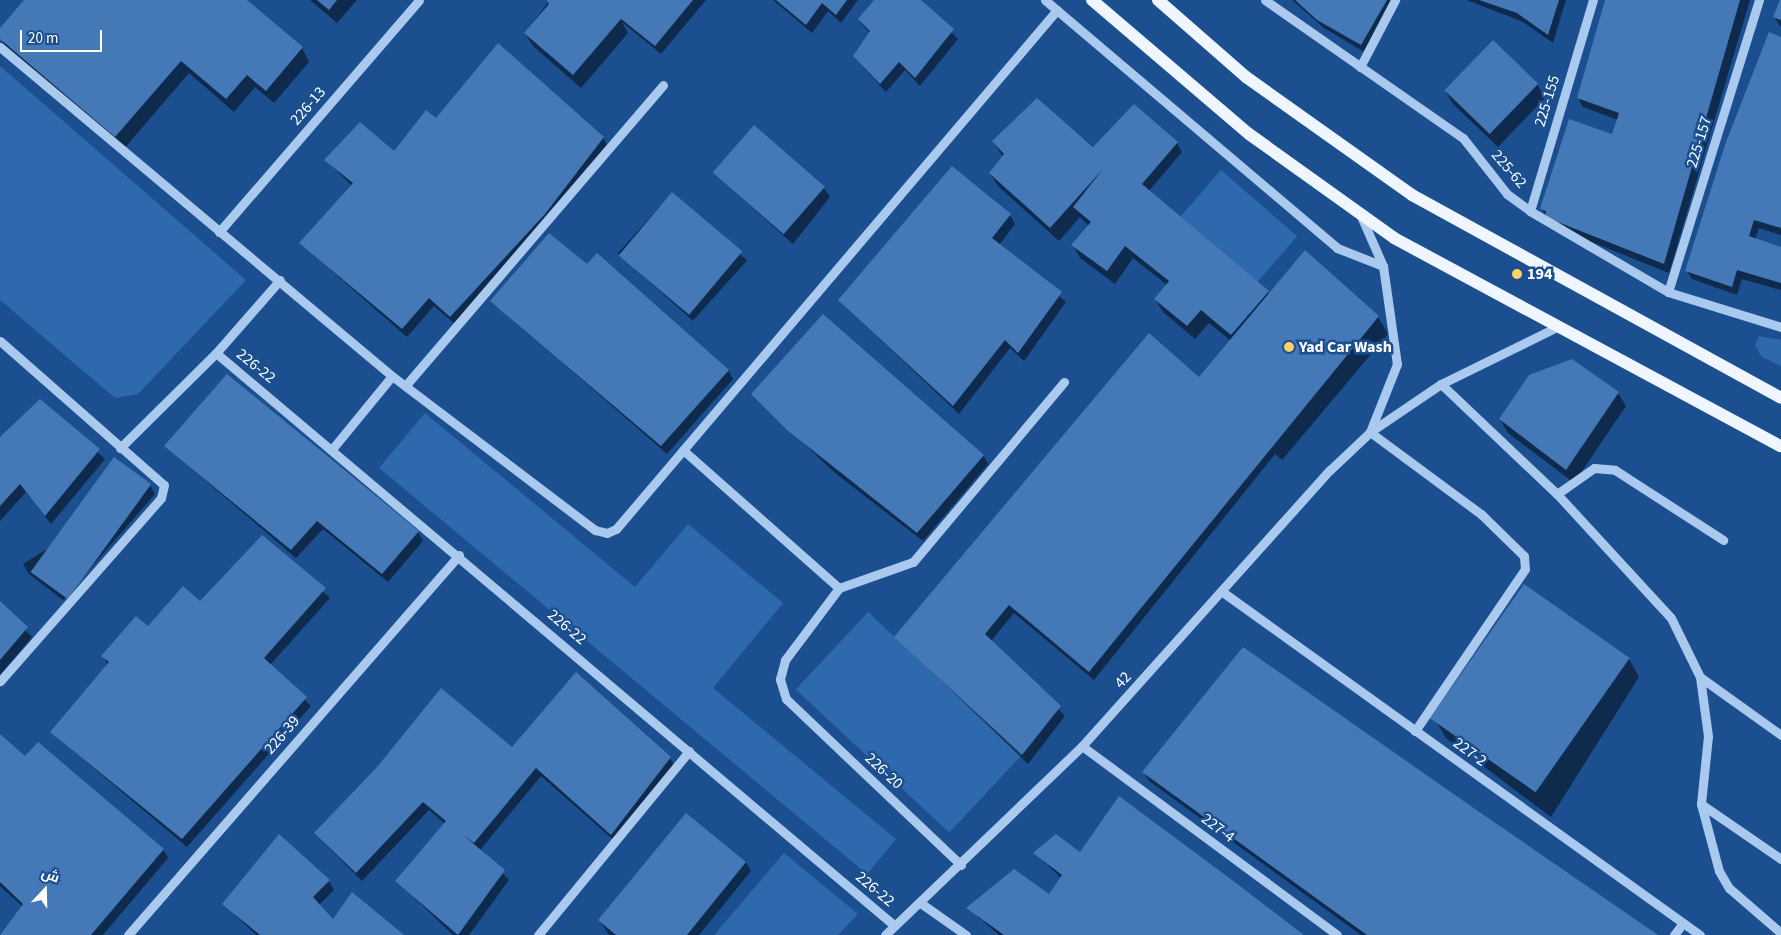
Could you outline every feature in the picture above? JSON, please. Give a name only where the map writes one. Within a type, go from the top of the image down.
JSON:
[{"type":"main road","points":[[1092,0],[1249,134],[1361,216],[1557,327],[1781,446]]},
{"type":"main road","points":[[1158,0],[1246,77],[1412,196],[1781,398]]},
{"type":"street","name":"226-13","points":[[219,232],[419,0]]},
{"type":"street","points":[[1045,0],[1337,248],[1383,266]]},
{"type":"street","name":"225-62","points":[[1265,0],[1463,138],[1508,194],[1530,211],[1668,292],[1781,327]]},
{"type":"street","points":[[1360,67],[1395,0]]},
{"type":"street","name":"225-155","points":[[1530,211],[1593,0]]},
{"type":"street","name":"225-157","points":[[1668,292],[1759,0]]},
{"type":"street","points":[[0,47],[219,232],[280,280],[392,376],[601,533],[616,529],[1056,10]]},
{"type":"street","points":[[406,385],[663,85]]},
{"type":"street","points":[[1361,216],[1383,266],[1397,364],[1370,432],[1481,514],[1524,556],[1525,569],[1415,731]]},
{"type":"street","points":[[120,448],[216,354],[280,280]]},
{"type":"street","name":"42","points":[[885,935],[922,904],[1082,746],[1224,594],[1330,470],[1370,432],[1441,384],[1557,327]]},
{"type":"street","points":[[0,341],[120,448],[156,474],[164,485],[161,498],[0,681]]},
{"type":"street","name":"226-22","points":[[216,354],[333,448],[895,926]]},
{"type":"street","points":[[333,448],[392,376]]},
{"type":"street","points":[[683,450],[839,588],[913,562],[1064,382]]},
{"type":"street","points":[[1441,384],[1557,494],[1671,618],[1700,677],[1708,736],[1702,804],[1719,871],[1730,888],[1781,933]]},
{"type":"street","points":[[1557,494],[1594,468],[1615,470],[1723,540]]},
{"type":"street","name":"226-39","points":[[128,935],[459,555]]},
{"type":"street","name":"226-20","points":[[839,588],[785,660],[780,678],[786,699],[962,865]]},
{"type":"street","name":"227-2","points":[[1224,594],[1700,935]]},
{"type":"street","points":[[1700,677],[1781,735]]},
{"type":"street","name":"227-4","points":[[1082,746],[1336,935]]},
{"type":"street","points":[[538,935],[690,751]]},
{"type":"street","points":[[1702,804],[1781,859]]},
{"type":"street","points":[[922,904],[966,935]]},
{"type":"street","points":[[1674,935],[1683,923]]},
{"type":"shaded area","points":[[0,66],[246,280],[138,394],[115,398],[0,300]]},
{"type":"shaded area","points":[[1221,170],[1297,236],[1257,283],[1180,217]]},
{"type":"shaded area","points":[[1759,336],[1781,340],[1781,366],[1762,357],[1755,345]]},
{"type":"shaded area","points":[[425,413],[635,587],[688,524],[783,603],[713,688],[896,839],[867,874],[379,468]]},
{"type":"shaded area","points":[[868,612],[1022,755],[949,833],[796,690]]},
{"type":"shaded area","points":[[784,853],[858,914],[838,935],[714,935]]},
{"type":"building","points":[[24,0],[247,0],[303,47],[266,91],[247,75],[226,99],[181,61],[115,137],[0,39],[0,28]]},
{"type":"building","points":[[317,0],[337,0],[329,10]]},
{"type":"building","points":[[547,0],[693,0],[655,46],[621,19],[573,75],[524,33],[549,4]]},
{"type":"building","points":[[776,0],[847,0],[836,15],[822,3],[806,25]]},
{"type":"building","points":[[874,0],[921,0],[954,29],[915,78],[899,62],[880,84],[853,56],[870,31],[858,19]]},
{"type":"building","points":[[1295,0],[1387,0],[1361,45],[1317,20]]},
{"type":"building","points":[[1479,0],[1559,0],[1548,35],[1517,13]]},
{"type":"building","points":[[1605,0],[1740,0],[1664,264],[1545,217],[1546,211],[1540,209],[1569,119],[1612,134],[1619,113],[1577,98]]},
{"type":"building","points":[[1781,0],[1781,20],[1773,17]]},
{"type":"building","points":[[1769,32],[1781,37],[1781,228],[1754,220],[1749,236],[1781,247],[1781,283],[1737,270],[1732,287],[1685,271],[1726,142]]},
{"type":"building","points":[[1493,40],[1538,84],[1490,134],[1444,90]]},
{"type":"building","points":[[498,43],[604,137],[545,214],[450,317],[429,298],[402,329],[299,243],[353,183],[324,160],[360,122],[394,151],[426,110],[436,118]]},
{"type":"building","points":[[1037,98],[1093,147],[1134,104],[1178,142],[1142,184],[1269,291],[1231,335],[1201,310],[1187,326],[1154,299],[1169,281],[1125,246],[1107,271],[1071,245],[1091,222],[1073,207],[1103,169],[1050,228],[989,173],[1004,154],[992,141]]},
{"type":"building","points":[[754,125],[825,187],[784,234],[713,173]]},
{"type":"building","points":[[952,166],[1011,214],[992,238],[1062,292],[1018,353],[1005,340],[953,406],[838,300]]},
{"type":"building","points":[[672,192],[742,251],[689,315],[619,256]]},
{"type":"building","points":[[549,233],[587,264],[597,253],[729,370],[661,446],[490,301]]},
{"type":"building","points":[[1305,250],[1379,316],[1089,672],[1009,605],[985,634],[1061,706],[1022,755],[894,637],[1149,333],[1199,377]]},
{"type":"building","points":[[823,314],[984,455],[917,533],[787,430],[751,394]]},
{"type":"building","points":[[1572,359],[1619,392],[1566,470],[1499,419],[1529,375]]},
{"type":"building","points":[[227,374],[419,531],[382,574],[317,521],[291,550],[164,446]]},
{"type":"building","points":[[40,399],[100,449],[45,516],[20,484],[0,506],[0,437]]},
{"type":"building","points":[[114,457],[151,484],[68,599],[31,572]]},
{"type":"building","points":[[262,535],[326,588],[264,658],[307,697],[182,839],[50,732],[109,662],[101,656],[136,616],[148,626],[183,586],[200,601]]},
{"type":"building","points":[[1524,584],[1630,658],[1536,792],[1430,718]]},
{"type":"building","points":[[0,601],[28,627],[0,660]]},
{"type":"building","points":[[1243,647],[1658,935],[1367,935],[1142,772]]},
{"type":"building","points":[[576,672],[671,757],[611,835],[536,768],[474,843],[463,835],[505,870],[458,935],[395,881],[446,821],[423,802],[356,873],[314,833],[378,766],[441,688],[512,747]]},
{"type":"building","points":[[0,734],[25,756],[38,742],[164,849],[91,935],[0,935],[23,904],[0,882]]},
{"type":"building","points":[[1119,796],[1304,935],[1004,935],[966,908],[1014,869],[1049,894],[1062,875],[1033,853],[1056,834],[1080,852]]},
{"type":"building","points":[[686,813],[746,862],[687,935],[616,935],[598,920]]},
{"type":"building","points":[[279,834],[330,880],[313,897],[333,919],[352,892],[404,935],[260,935],[222,904]]},
{"type":"place","name":"194","points":[[1517,274]]},
{"type":"place","name":"Yad Car Wash","points":[[1289,347]]}]
